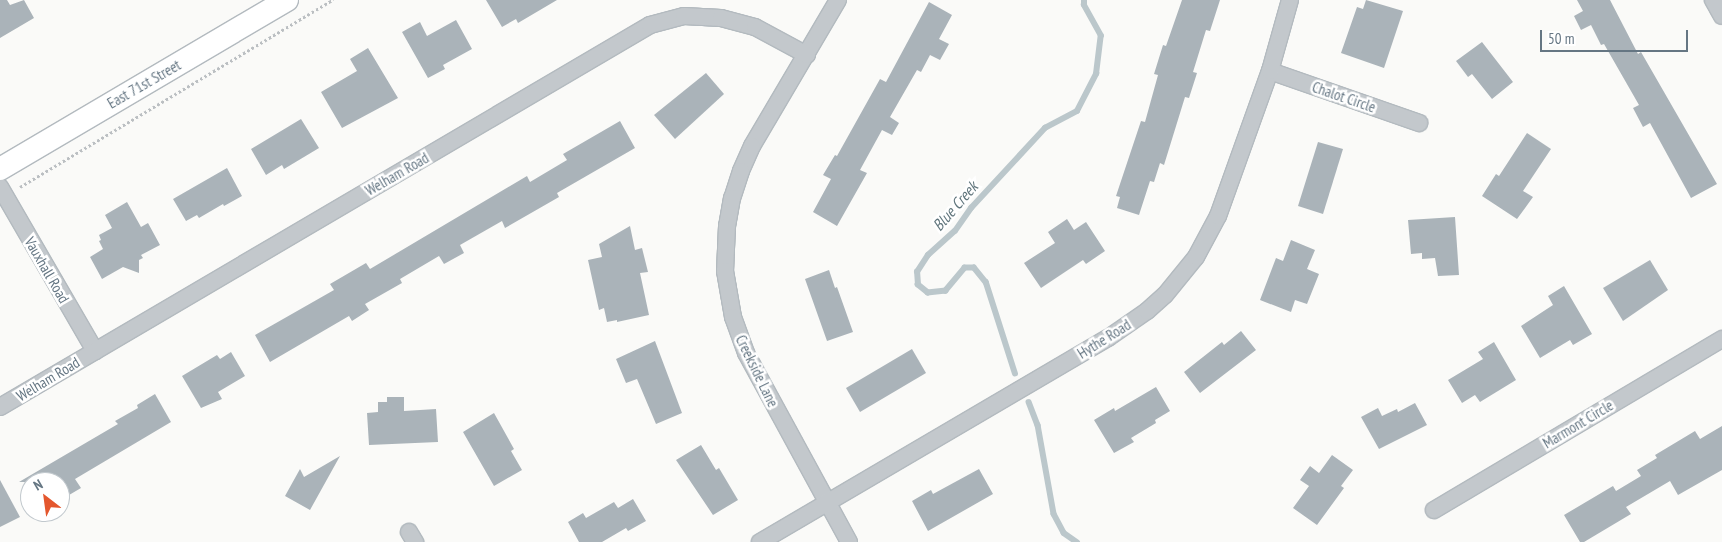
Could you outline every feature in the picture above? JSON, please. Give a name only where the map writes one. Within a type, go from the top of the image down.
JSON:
[{"type":"main road","name":"East 71st Street","points":[[0,169],[288,0]]},
{"type":"street","name":"Creekside Lane","points":[[838,0],[752,146],[738,180],[727,226],[725,271],[733,317],[746,353],[849,542]]},
{"type":"street","name":"Hythe Road","points":[[760,542],[1108,338],[1147,311],[1166,295],[1196,257],[1218,216],[1270,71],[1290,0]]},
{"type":"street","points":[[1713,0],[1722,16]]},
{"type":"street","name":"Welham Road","points":[[0,407],[650,26],[684,16],[721,18],[754,27],[807,55]]},
{"type":"street","name":"Chalot Circle","points":[[1270,71],[1419,124]]},
{"type":"street","name":"Vauxhall Road","points":[[0,187],[95,351]]},
{"type":"street","name":"Marmont Circle","points":[[1434,510],[1722,339]]},
{"type":"path","points":[[24,184],[333,0]]},
{"type":"building","points":[[0,0],[7,0],[10,5],[24,0],[34,18],[0,38]]},
{"type":"building","points":[[486,0],[557,0],[518,23],[516,19],[502,27]]},
{"type":"building","points":[[1182,0],[1220,0],[1210,31],[1206,30],[1193,72],[1197,73],[1189,98],[1185,97],[1164,165],[1160,163],[1154,182],[1150,181],[1139,215],[1117,208],[1120,197],[1116,196],[1141,121],[1145,122],[1158,75],[1154,74],[1163,45],[1166,46]]},
{"type":"building","points":[[1366,0],[1403,11],[1384,68],[1341,53],[1357,7],[1363,9]]},
{"type":"building","points":[[1577,0],[1610,0],[1638,54],[1641,52],[1717,184],[1691,198],[1650,123],[1643,127],[1633,108],[1639,105],[1604,44],[1601,45],[1591,25],[1581,30],[1574,16],[1583,11]]},
{"type":"building","points":[[929,2],[952,15],[939,39],[949,44],[940,60],[930,55],[921,72],[917,70],[890,117],[899,123],[892,135],[882,130],[860,170],[867,173],[837,226],[813,212],[831,179],[823,175],[835,155],[837,156],[880,79],[886,82]]},
{"type":"building","points":[[456,20],[472,49],[443,65],[445,69],[428,78],[402,32],[420,22],[427,36]]},
{"type":"building","points":[[1482,42],[1513,82],[1492,99],[1472,74],[1468,77],[1456,61]]},
{"type":"building","points":[[368,48],[398,98],[342,128],[321,92],[357,71],[350,59]]},
{"type":"building","points":[[706,73],[724,94],[675,139],[654,115]]},
{"type":"building","points":[[301,119],[319,148],[284,169],[282,165],[266,175],[251,149]]},
{"type":"building","points":[[620,121],[635,148],[557,193],[559,197],[505,228],[502,221],[460,245],[464,253],[444,264],[439,256],[400,279],[402,283],[365,304],[369,310],[352,321],[349,316],[270,362],[255,335],[334,290],[330,284],[366,263],[370,269],[527,176],[530,182],[567,160],[563,154]]},
{"type":"building","points":[[1527,133],[1551,149],[1523,191],[1533,197],[1517,219],[1482,196],[1496,174],[1499,176]]},
{"type":"building","points":[[1318,142],[1343,149],[1323,214],[1298,206]]},
{"type":"building","points":[[227,168],[242,196],[224,206],[223,204],[199,218],[197,215],[186,221],[173,199]]},
{"type":"building","points":[[127,202],[141,227],[148,223],[160,245],[141,255],[143,258],[139,260],[139,273],[123,267],[102,279],[90,257],[103,249],[99,241],[101,240],[99,235],[112,228],[105,215]]},
{"type":"building","points":[[1455,217],[1459,275],[1438,276],[1435,258],[1422,259],[1422,253],[1411,254],[1408,220]]},
{"type":"building","points":[[1067,219],[1074,230],[1086,222],[1105,251],[1086,264],[1083,260],[1041,288],[1024,263],[1055,243],[1048,232]]},
{"type":"building","points":[[630,226],[635,250],[642,248],[648,272],[640,273],[649,315],[617,322],[617,320],[607,322],[604,308],[599,310],[588,260],[602,257],[599,244]]},
{"type":"building","points":[[1291,240],[1315,250],[1307,269],[1319,274],[1307,304],[1295,300],[1291,312],[1260,300],[1276,258],[1283,261]]},
{"type":"building","points":[[1650,260],[1668,290],[1623,321],[1603,288]]},
{"type":"building","points":[[829,270],[853,332],[827,341],[805,279]]},
{"type":"building","points":[[1564,286],[1592,334],[1573,345],[1570,340],[1540,358],[1521,326],[1553,305],[1548,296]]},
{"type":"building","points":[[1241,331],[1256,350],[1200,393],[1184,372],[1222,342],[1224,345]]},
{"type":"building","points":[[655,341],[682,413],[656,424],[637,379],[626,383],[616,359]]},
{"type":"building","points":[[1494,342],[1516,380],[1480,402],[1475,395],[1462,403],[1448,380],[1483,359],[1478,352]]},
{"type":"building","points":[[912,349],[926,373],[860,412],[846,388]]},
{"type":"building","points":[[231,352],[245,376],[218,392],[222,399],[201,408],[182,376],[217,355],[220,359]]},
{"type":"building","points":[[1156,387],[1170,411],[1155,420],[1156,423],[1131,438],[1134,442],[1114,453],[1094,420],[1114,408],[1115,411]]},
{"type":"building","points":[[155,394],[171,422],[75,479],[81,488],[70,494],[70,472],[36,472],[118,424],[115,421],[138,408],[137,405]]},
{"type":"building","points":[[387,397],[404,397],[404,411],[436,409],[438,442],[369,445],[367,413],[378,412],[378,402],[387,402]]},
{"type":"building","points":[[1415,403],[1427,425],[1379,449],[1361,417],[1378,408],[1382,416],[1397,409],[1398,412]]},
{"type":"building","points":[[494,413],[514,449],[511,451],[522,470],[494,486],[463,432]]},
{"type":"building","points":[[1722,426],[1722,470],[1678,495],[1670,481],[1626,507],[1631,514],[1584,542],[1580,542],[1564,515],[1613,486],[1616,491],[1641,476],[1637,470],[1657,458],[1655,455],[1695,431],[1700,439]]},
{"type":"building","points":[[701,445],[716,470],[719,468],[738,500],[713,515],[676,460]]},
{"type":"building","points":[[1332,455],[1353,470],[1341,486],[1344,488],[1317,525],[1293,508],[1309,486],[1300,480],[1310,466],[1319,473]]},
{"type":"building","points":[[340,456],[310,510],[285,496],[300,469],[304,477]]},
{"type":"building","points":[[979,469],[993,494],[928,531],[912,501],[931,490],[933,494]]},
{"type":"building","points":[[0,480],[20,517],[0,527]]},
{"type":"building","points":[[633,499],[646,521],[628,531],[626,528],[602,542],[579,542],[568,522],[583,513],[586,518],[614,502],[618,508]]},
{"type":"waterway","name":"Blue Creek","points":[[1015,374],[986,283],[974,268],[965,268],[946,291],[928,293],[918,285],[917,272],[928,255],[955,231],[971,208],[1045,128],[1077,111],[1096,74],[1101,36],[1084,5],[1084,0]]},
{"type":"waterway","name":"Blue Creek","points":[[1029,402],[1038,425],[1054,514],[1064,533],[1077,542]]}]
